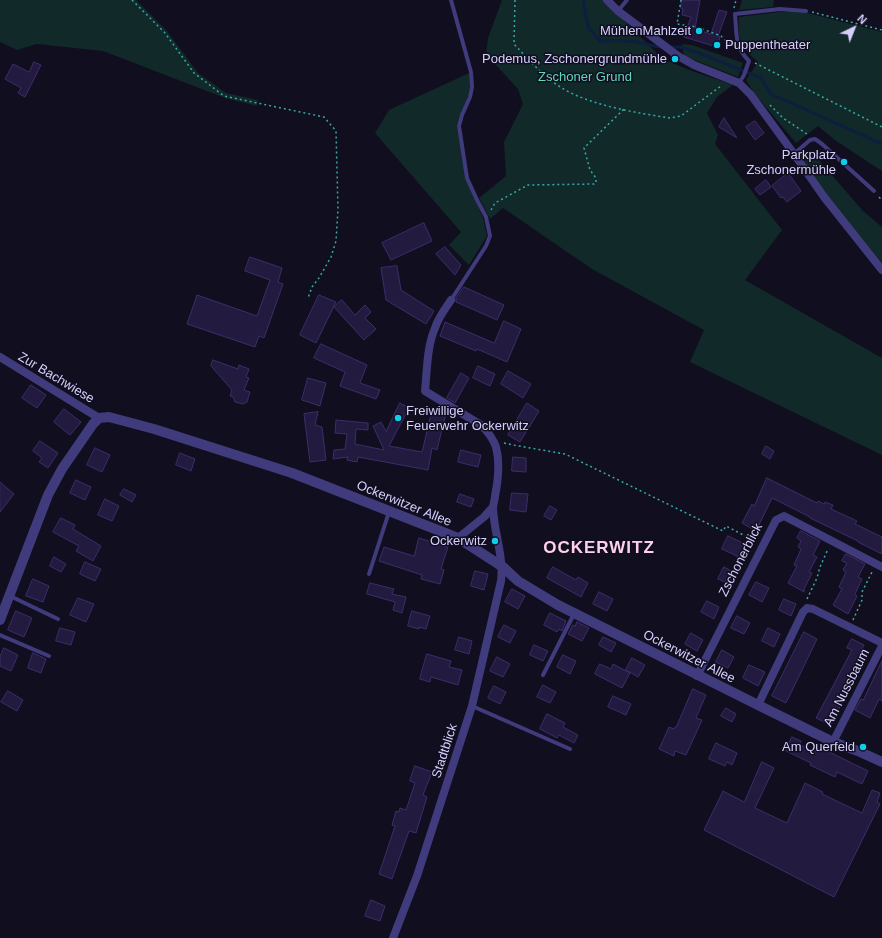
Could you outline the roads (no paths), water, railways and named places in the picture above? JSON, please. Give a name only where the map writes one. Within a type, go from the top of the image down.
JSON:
[{"type":"street","points":[[607,0],[618,11],[674,53],[694,65],[739,83],[751,95],[824,197],[882,270]]},
{"type":"street","points":[[451,300],[441,314],[434,329],[428,359],[425,391],[480,425],[493,439],[498,460],[497,483],[493,507],[500,557],[503,567]]},
{"type":"street","name":"Zur Bachwiese","points":[[0,357],[99,418]]},
{"type":"street","name":"Ockerwitzer Allee","points":[[99,418],[109,417],[154,429],[292,473],[458,538],[503,567],[518,581],[558,605],[697,676],[833,742],[882,762]]},
{"type":"street","points":[[0,620],[48,495],[62,469],[81,440],[99,418]]},
{"type":"street","points":[[458,538],[484,517],[493,507]]},
{"type":"street","name":"Zschonerblick","points":[[697,676],[776,520],[784,516],[879,565]]},
{"type":"street","name":"Stadtblick","points":[[393,938],[418,876],[472,706],[503,567]]},
{"type":"street","points":[[758,705],[803,612],[807,608],[850,627],[882,645]]},
{"type":"street","name":"Am Nussbaum","points":[[833,742],[882,645]]},
{"type":"lane","points":[[450,0],[471,72],[472,87],[470,97],[462,115],[460,126],[468,178],[477,200],[486,216],[490,236],[486,246],[451,300]]},
{"type":"lane","points":[[618,11],[627,0]]},
{"type":"lane","points":[[739,83],[748,67],[749,61],[741,53],[736,38],[735,14],[780,9],[806,11]]},
{"type":"lane","points":[[794,154],[810,140],[815,139],[874,191]]},
{"type":"lane","points":[[369,574],[389,512]]},
{"type":"lane","points":[[9,596],[58,619]]},
{"type":"lane","points":[[543,675],[574,613]]},
{"type":"lane","points":[[0,635],[49,656]]},
{"type":"lane","points":[[472,706],[570,750]]},
{"type":"waterway","points":[[583,0],[588,27],[600,41],[616,40],[664,47]]},
{"type":"waterway","points":[[669,47],[680,47],[699,53],[761,78],[771,94],[882,144]]},
{"type":"place","name":"MühlenMahlzeit","points":[[699,31]]},
{"type":"place","name":"Puppentheater","points":[[717,45]]},
{"type":"place","name":"Podemus, Zschonergrundmühle","points":[[675,59]]},
{"type":"place","name":"Parkplatz Zschonermühle","points":[[844,162]]},
{"type":"place","name":"Freiwillige Feuerwehr Ockerwitz","points":[[398,418]]},
{"type":"place","name":"Ockerwitz","points":[[495,541]]},
{"type":"place","name":"Am Querfeld","points":[[863,747]]},
{"type":"district","name":"OCKERWITZ","points":[[599,548]]},
{"type":"park label","name":"Zschoner Grund","points":[[585,77]]}]
